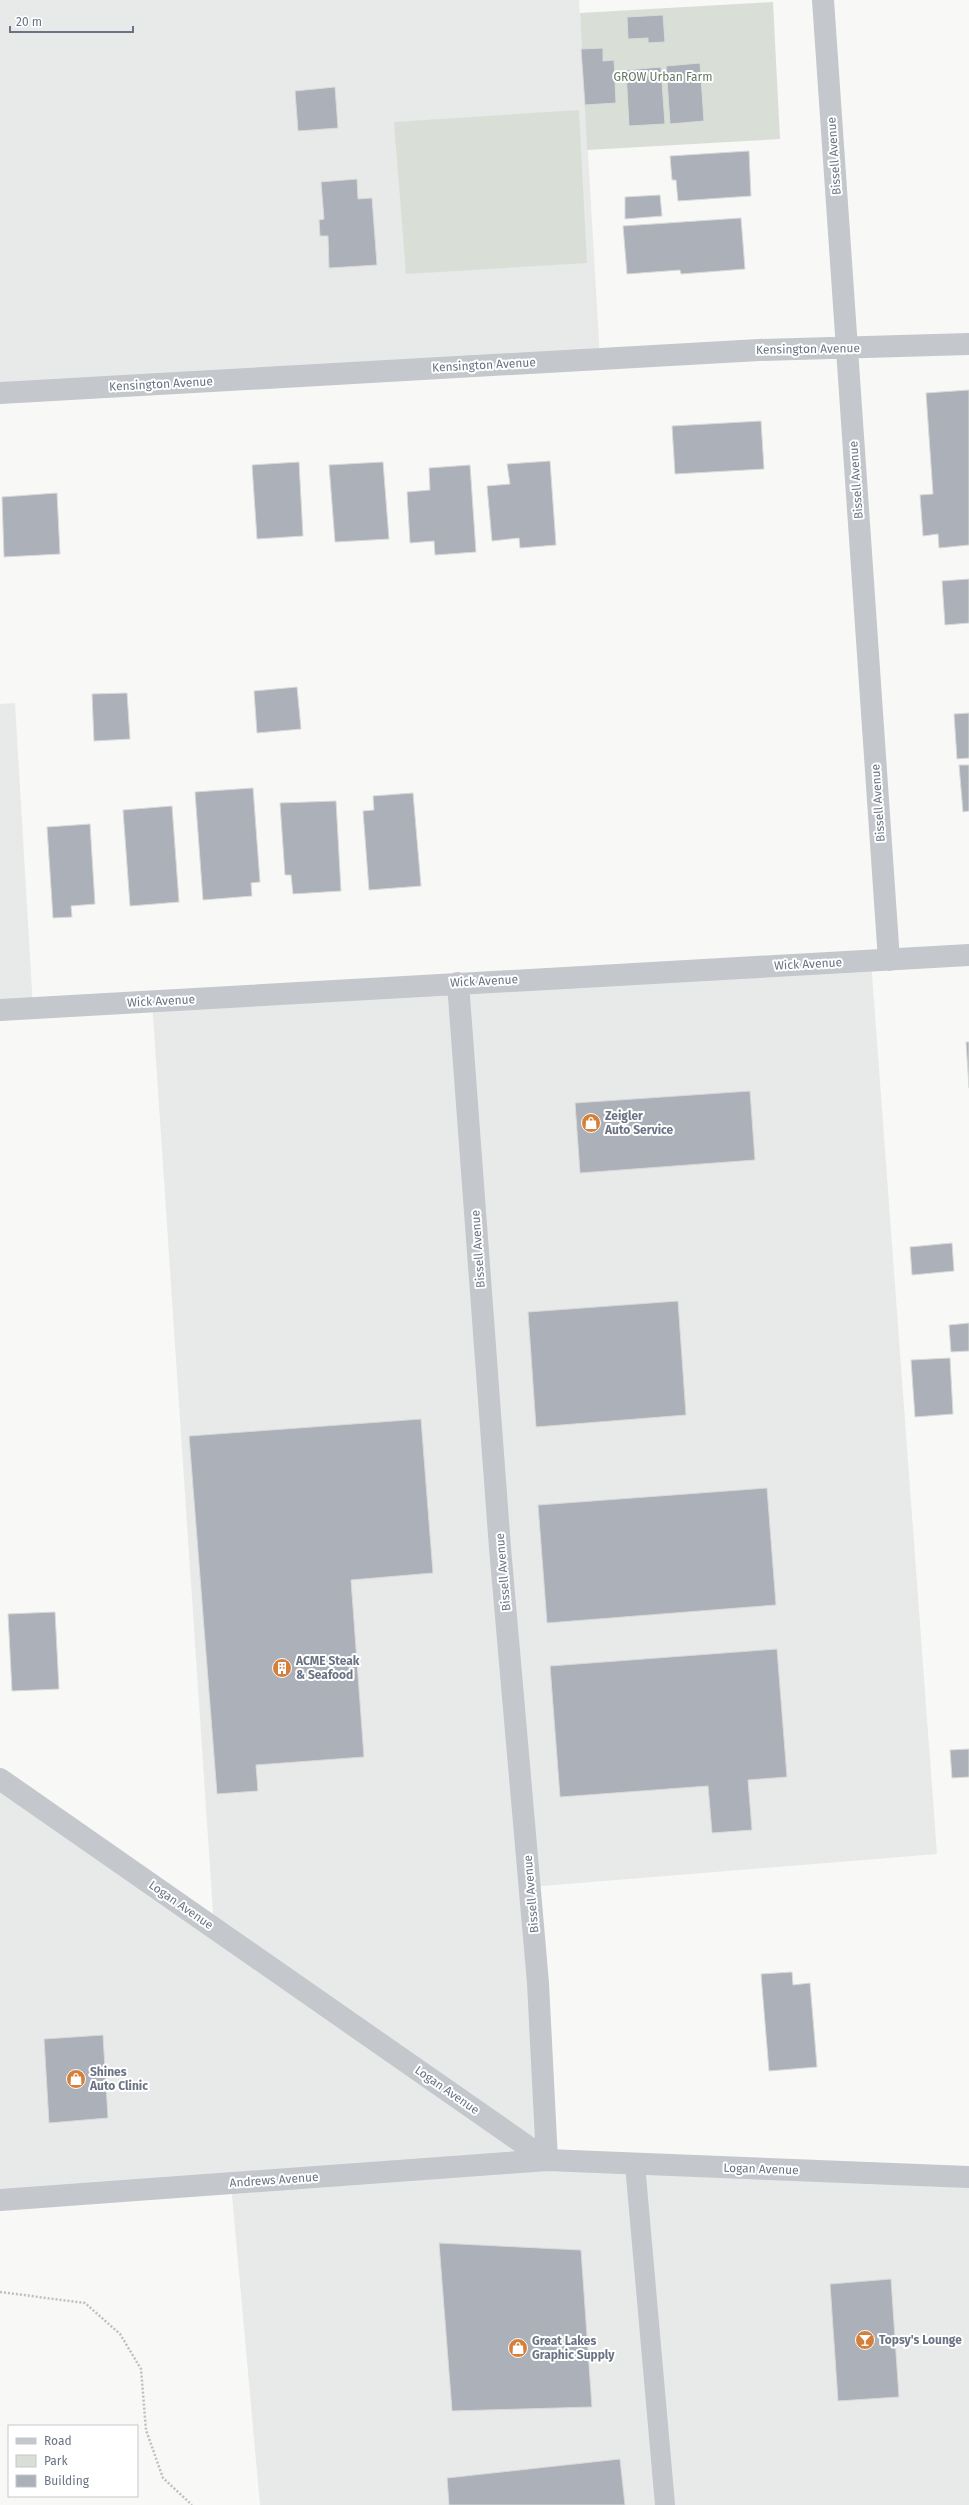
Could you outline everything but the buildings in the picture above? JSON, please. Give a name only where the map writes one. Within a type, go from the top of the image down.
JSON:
[{"type":"street","name":"Bissell Avenue","points":[[823,0],[888,960]]},
{"type":"street","name":"Kensington Avenue","points":[[0,393],[760,350],[847,349],[969,344]]},
{"type":"street","name":"Wick Avenue","points":[[0,1010],[458,983],[888,960],[969,954]]},
{"type":"street","name":"Bissell Avenue","points":[[458,983],[500,1548],[538,1983],[547,2160]]},
{"type":"street","name":"Logan Avenue","points":[[0,1779],[547,2160],[969,2177]]},
{"type":"street","name":"Andrews Avenue","points":[[0,2200],[547,2160]]},
{"type":"lane","points":[[635,2164],[665,2505]]},
{"type":"path","points":[[0,2292],[85,2303],[120,2334],[141,2369],[146,2430],[163,2478],[192,2505]]},
{"type":"shaded area","points":[[0,0],[579,0],[600,359],[0,393]]},
{"type":"shaded area","points":[[15,703],[33,1008],[0,1010],[0,704]]},
{"type":"shaded area","points":[[871,960],[937,1854],[530,1887],[547,2160],[969,2177],[969,2505],[260,2505],[231,2184],[0,2200],[0,1779],[214,1927],[152,1001]]},
{"type":"green space","name":"GROW Urban Farm","points":[[773,2],[780,139],[587,150],[580,13]]},
{"type":"green space","points":[[579,110],[587,263],[406,274],[394,122]]},
{"type":"place","name":"Zeigler Auto Service","points":[[591,1123]]},
{"type":"place","name":"ACME Steak & Seafood","points":[[282,1668]]},
{"type":"place","name":"Shines Auto Clinic","points":[[76,2079]]},
{"type":"place","name":"Topsy's Lounge","points":[[865,2340]]},
{"type":"place","name":"Great Lakes Graphic Supply","points":[[518,2348]]}]
